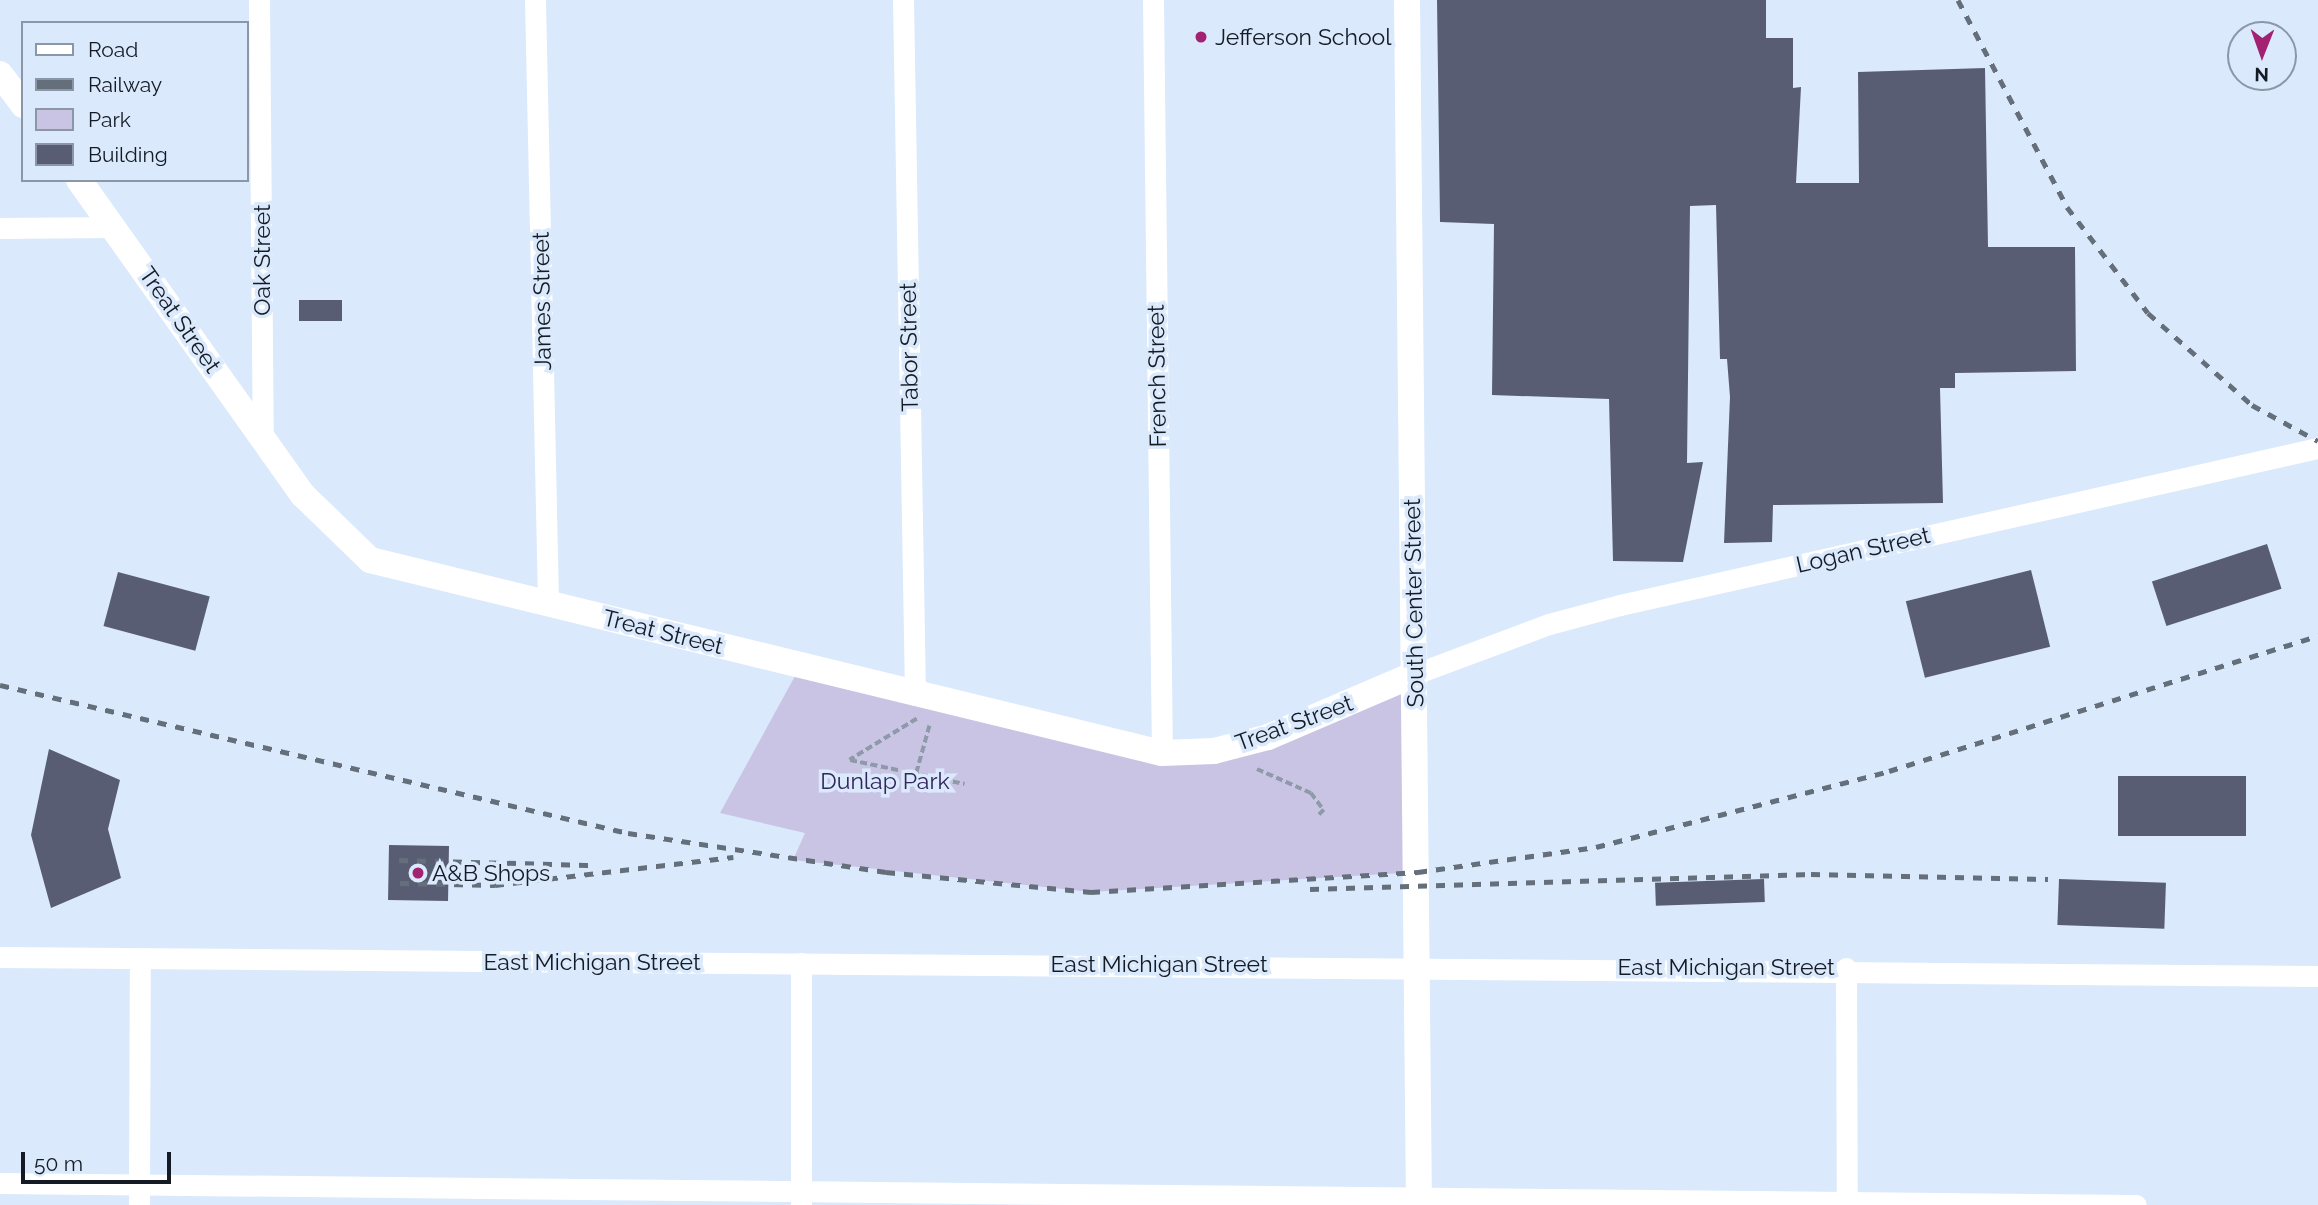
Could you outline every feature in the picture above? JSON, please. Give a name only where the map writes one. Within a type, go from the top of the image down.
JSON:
[{"type":"street","name":"Oak Street","points":[[260,0],[263,437]]},
{"type":"street","name":"James Street","points":[[535,0],[548,603]]},
{"type":"street","name":"Tabor Street","points":[[903,0],[916,707]]},
{"type":"street","name":"French Street","points":[[1153,0],[1162,752]]},
{"type":"street","name":"South Center Street","points":[[1407,0],[1419,964],[1419,1201]]},
{"type":"street","points":[[0,74],[21,101]]},
{"type":"street","name":"Treat Street","points":[[80,182],[323,520],[370,560],[548,603],[916,707],[1162,752],[1214,751],[1268,737],[1415,674]]},
{"type":"street","points":[[0,228],[114,228]]},
{"type":"street","name":"Logan Street","points":[[1415,674],[1549,624],[1620,605],[2318,448]]},
{"type":"street","name":"East Michigan Street","points":[[0,957],[1419,964],[2318,976]]},
{"type":"street","points":[[139,1205],[140,959]]},
{"type":"street","points":[[801,963],[801,1198]]},
{"type":"street","points":[[1846,968],[1847,1203]]},
{"type":"street","points":[[0,1183],[139,1183],[801,1198],[2136,1205]]},
{"type":"path","points":[[916,707],[850,760],[965,784]]},
{"type":"path","points":[[916,773],[930,723]]},
{"type":"path","points":[[1256,769],[1311,793],[1324,810],[1317,817]]},
{"type":"green space","name":"Dunlap Park","points":[[800,667],[1185,755],[1415,674],[1418,872],[1091,892],[793,860],[805,833],[720,813]]},
{"type":"building","points":[[1437,0],[1766,0],[1766,38],[1793,38],[1793,88],[1801,87],[1796,183],[1859,183],[1858,72],[1985,68],[1988,247],[2075,247],[2076,371],[1955,373],[1955,388],[1940,388],[1943,503],[1773,505],[1772,542],[1724,543],[1730,397],[1727,359],[1720,359],[1716,205],[1690,206],[1687,463],[1703,462],[1683,562],[1613,561],[1609,399],[1492,395],[1494,224],[1440,222]]},
{"type":"building","points":[[299,300],[342,300],[342,321],[299,321]]},
{"type":"building","points":[[2267,544],[2282,589],[2166,626],[2152,581]]},
{"type":"building","points":[[2031,570],[2050,647],[1925,678],[1906,601]]},
{"type":"building","points":[[118,572],[210,597],[195,651],[104,626]]},
{"type":"building","points":[[49,749],[120,780],[108,829],[121,878],[51,908],[31,835]]},
{"type":"building","points":[[2118,776],[2246,776],[2246,836],[2118,836]]},
{"type":"building","name":"A&B Shops","points":[[389,845],[449,846],[448,901],[388,900]]},
{"type":"building","points":[[1764,879],[1765,902],[1656,906],[1655,883]]},
{"type":"building","points":[[2059,879],[2166,883],[2164,929],[2057,925]]},
{"type":"railway","points":[[1958,0],[2067,207],[2148,313],[2252,405],[2318,441]]},
{"type":"railway","points":[[0,685],[628,833],[886,872],[1091,892],[1418,872],[1596,847],[1889,771],[2318,636]]},
{"type":"railway","points":[[400,883],[495,885],[733,857]]},
{"type":"railway","points":[[399,860],[595,865]]},
{"type":"railway","points":[[1310,889],[1811,874],[2048,879]]},
{"type":"place","name":"Jefferson School","points":[[1201,37]]},
{"type":"place","name":"A&B Shops","points":[[418,873]]}]
